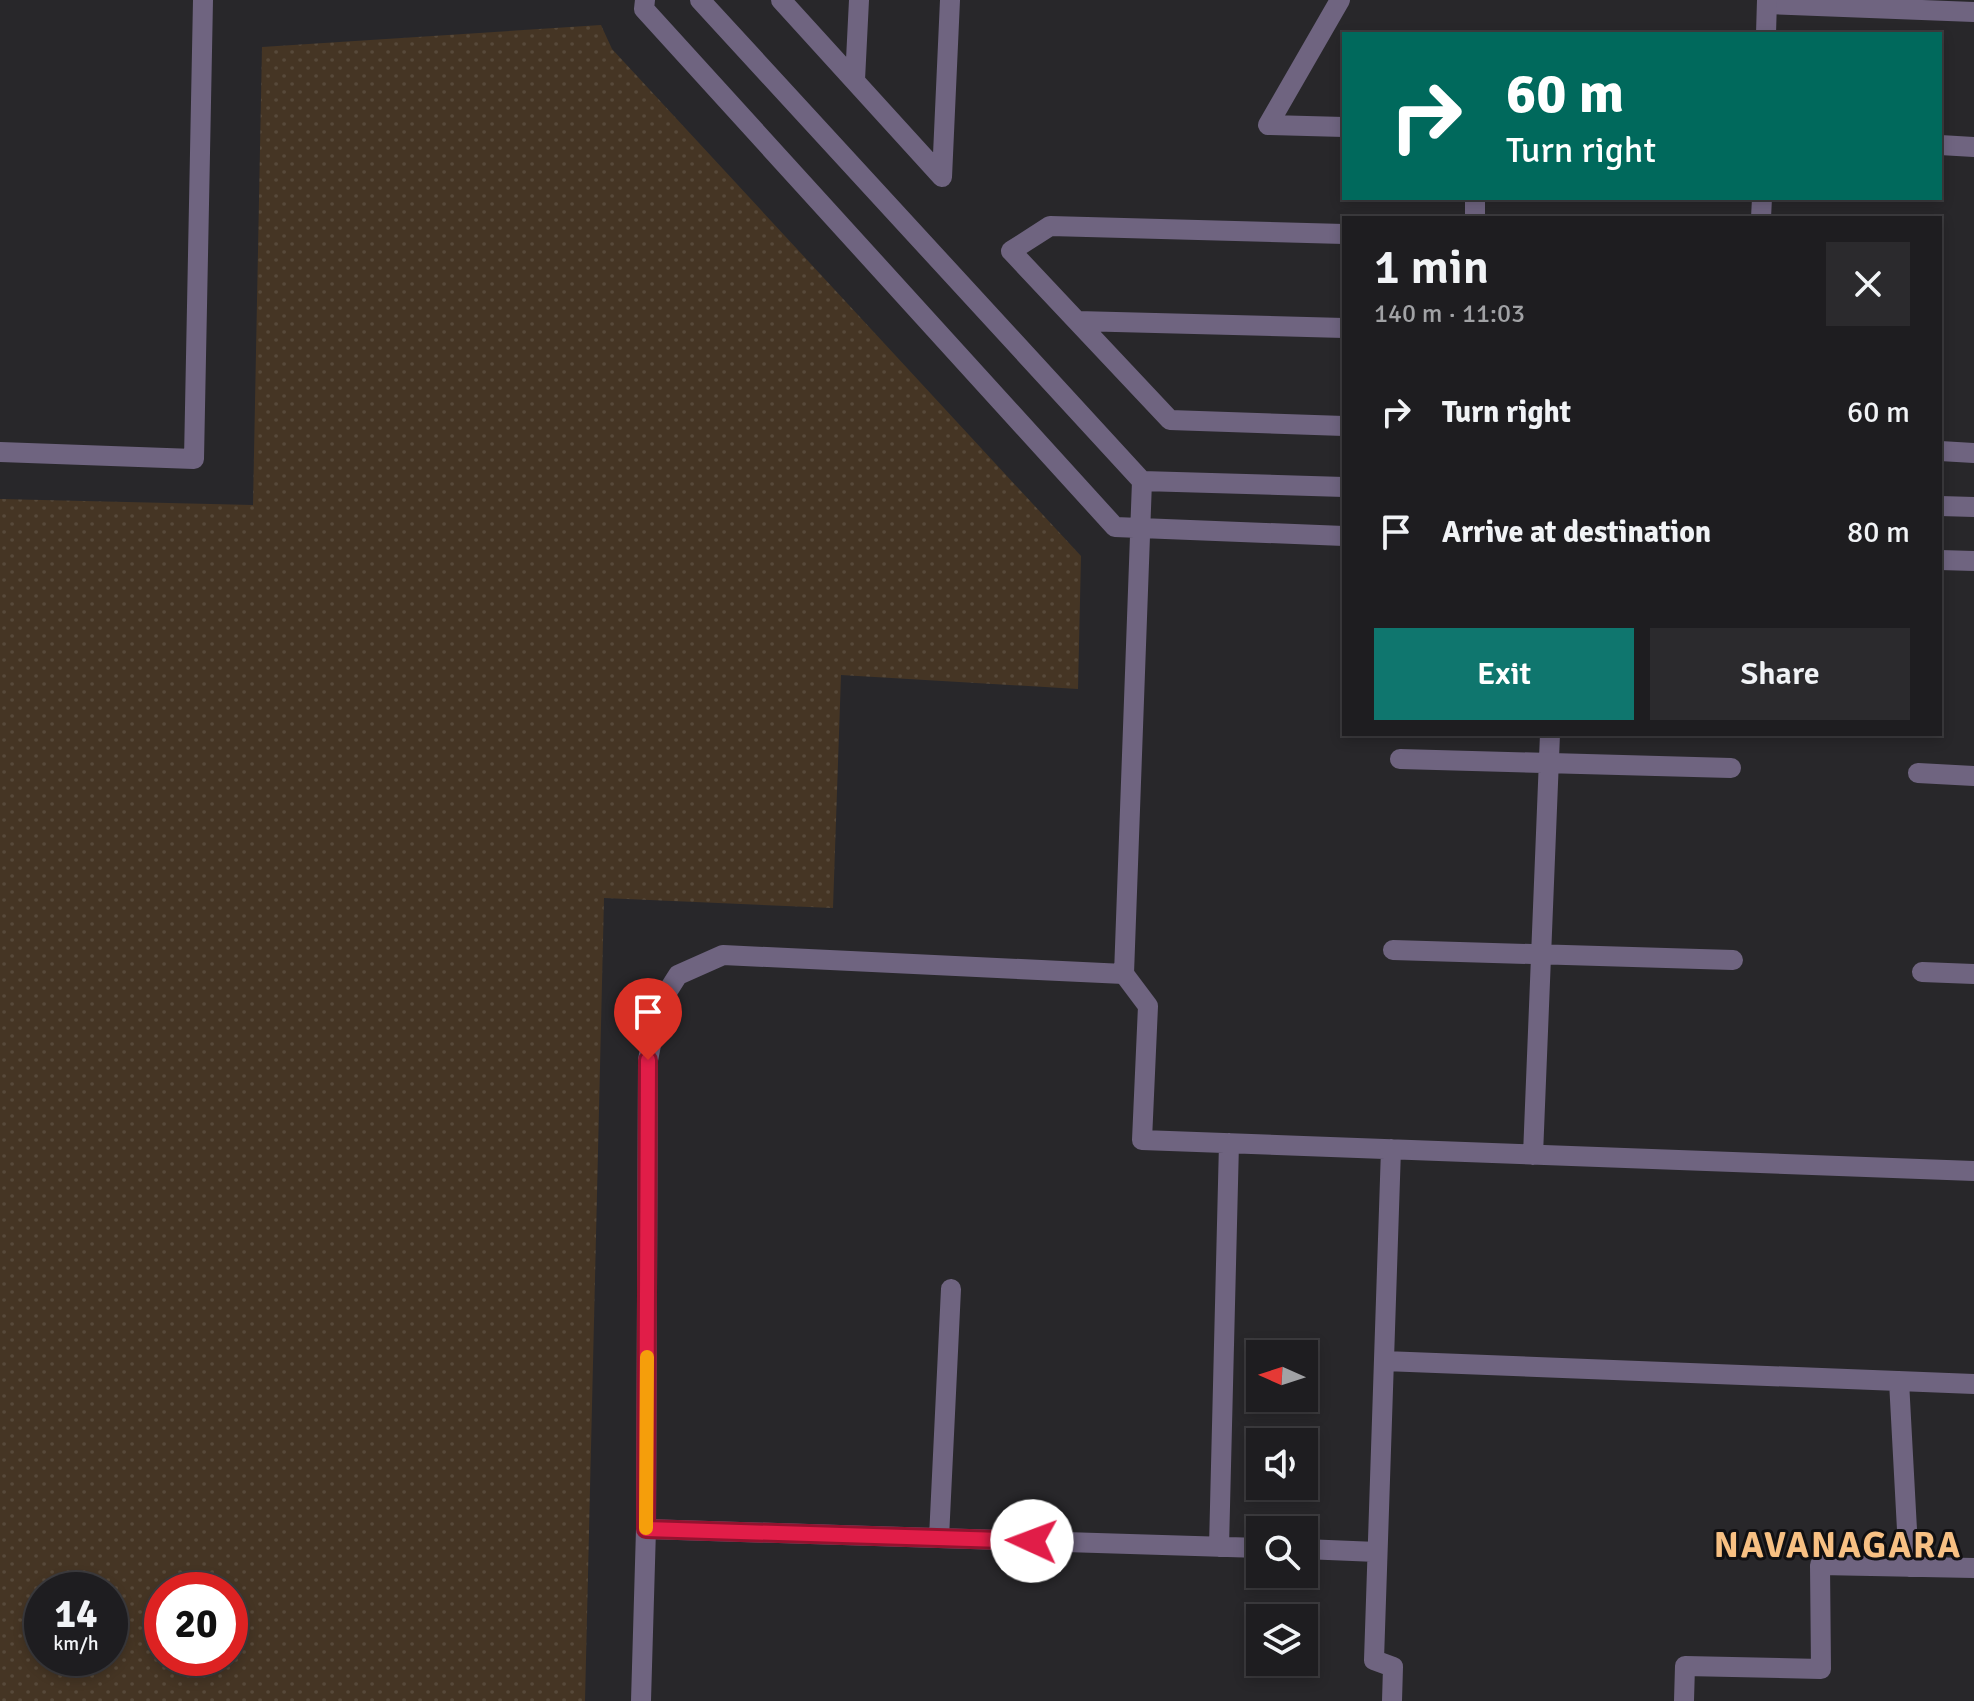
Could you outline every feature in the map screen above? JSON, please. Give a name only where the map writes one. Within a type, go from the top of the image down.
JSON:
[{"type":"street","points":[[0,452],[194,459],[203,0]]},
{"type":"street","points":[[645,0],[644,9],[1115,527],[1342,536]]},
{"type":"street","points":[[700,0],[1142,481],[1124,974],[1148,1006],[1142,1140],[1974,1171]]},
{"type":"street","points":[[781,0],[942,177],[950,0]]},
{"type":"street","points":[[855,80],[859,0]]},
{"type":"street","points":[[1340,0],[1268,125],[1342,127]]},
{"type":"street","points":[[1766,32],[1767,2],[1894,4],[1974,12]]},
{"type":"street","points":[[1942,145],[1974,147]]},
{"type":"street","points":[[1342,234],[1050,226],[1011,251],[1170,420],[1342,426]]},
{"type":"street","points":[[1077,321],[1342,328]]},
{"type":"street","points":[[1942,451],[1974,453]]},
{"type":"street","points":[[1142,481],[1342,487]]},
{"type":"street","points":[[1942,506],[1974,507]]},
{"type":"street","points":[[1942,560],[1974,561]]},
{"type":"street","points":[[1533,1155],[1550,736]]},
{"type":"street","points":[[1400,759],[1731,768]]},
{"type":"street","points":[[1918,773],[1974,776]]},
{"type":"street","points":[[1393,950],[1733,960]]},
{"type":"street","points":[[641,1701],[646,1529],[648,1060],[659,1005],[678,975],[723,955],[1124,974]]},
{"type":"street","points":[[1922,972],[1974,974]]},
{"type":"street","points":[[1219,1547],[1229,1143]]},
{"type":"street","points":[[1391,1149],[1374,1660],[1393,1667],[1392,1701]]},
{"type":"street","points":[[939,1538],[951,1289]]},
{"type":"street","points":[[1384,1361],[1974,1384]]},
{"type":"street","points":[[1899,1381],[1909,1567]]},
{"type":"street","points":[[646,1529],[1246,1548]]},
{"type":"street","points":[[1318,1550],[1377,1552]]},
{"type":"street","points":[[1684,1701],[1685,1666],[1821,1669],[1820,1565],[1974,1568]]},
{"type":"shaded area","points":[[601,25],[612,49],[1081,556],[1078,689],[841,675],[833,908],[604,898],[585,1701],[0,1701],[0,499],[253,505],[262,47]]},
{"type":"slow traffic","points":[[646,1528],[647,1357]]},
{"type":"district","name":"NAVANAGARA","points":[[1838,1544]]},
{"type":"route","points":[[648,1060],[646,1529],[1032,1541]]}]
